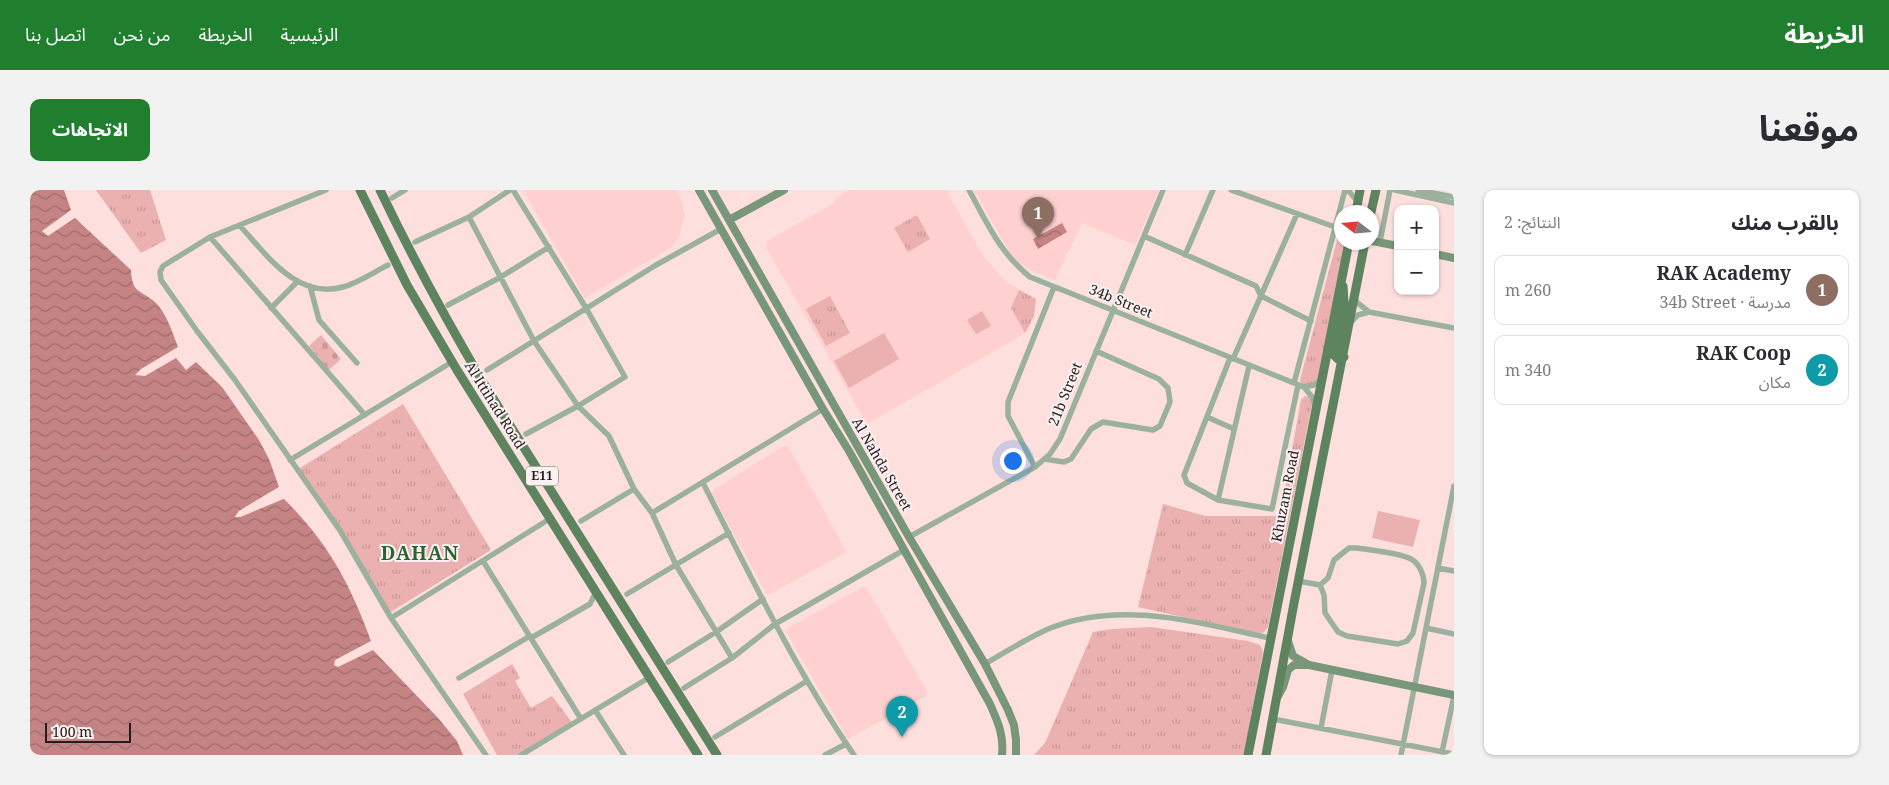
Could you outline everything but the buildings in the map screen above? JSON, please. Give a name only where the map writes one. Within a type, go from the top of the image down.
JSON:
[{"type":"main road","name":"Al Ittihad Road","points":[[360,190],[407,285],[452,362],[698,755]]},
{"type":"main road","name":"Al Ittihad Road","points":[[380,190],[405,243],[457,338],[717,755]]},
{"type":"main road","name":"Al Nahda Street","points":[[699,190],[849,451],[990,704],[1001,729],[1002,755]]},
{"type":"main road","name":"Al Nahda Street","points":[[712,190],[909,537],[985,664],[1014,725],[1016,755]]},
{"type":"main road","points":[[729,220],[784,190]]},
{"type":"main road","points":[[756,206],[764,206],[791,190]]},
{"type":"main road","points":[[1358,203],[1360,190]]},
{"type":"main road","points":[[1373,205],[1376,190]]},
{"type":"main road","points":[[1379,243],[1394,245]]},
{"type":"main road","name":"Khuzam Road","points":[[1248,755],[1347,250]]},
{"type":"main road","points":[[1266,755],[1298,580],[1344,357],[1363,250]]},
{"type":"main road","points":[[1439,255],[1454,258]]},
{"type":"main road","points":[[1342,276],[1344,302],[1334,355],[1338,359],[1344,357]]},
{"type":"main road","points":[[849,451],[864,474],[867,474],[870,469]]},
{"type":"main road","points":[[1291,538],[1298,540],[1300,544],[1291,591],[1294,603]]},
{"type":"main road","points":[[1288,639],[1293,656],[1309,665],[1454,696]]},
{"type":"main road","points":[[666,660],[666,673]]},
{"type":"main road","points":[[1276,698],[1283,687],[1286,674],[1291,667],[1309,665]]},
{"type":"main road","points":[[668,705],[674,710],[680,710],[683,708],[684,702]]},
{"type":"street","points":[[326,190],[210,237],[163,266],[160,272],[161,280],[235,380],[341,532],[391,618],[486,755]]},
{"type":"street","points":[[392,198],[405,190]]},
{"type":"street","points":[[415,242],[469,217],[512,190],[586,308],[625,377],[578,406],[526,434]]},
{"type":"street","name":"34b Street","points":[[969,190],[1002,248],[1012,261],[1030,277],[1299,385]]},
{"type":"street","name":"21b Street","points":[[909,537],[1035,467],[1045,459],[1060,439],[1164,190]]},
{"type":"street","points":[[1185,255],[1213,190]]},
{"type":"street","points":[[1231,190],[1334,227]]},
{"type":"street","points":[[1347,190],[1358,203]]},
{"type":"street","points":[[1342,205],[1347,190]]},
{"type":"street","points":[[1379,231],[1390,190]]},
{"type":"street","points":[[1395,190],[1454,203]]},
{"type":"street","points":[[1418,190],[1454,197]]},
{"type":"street","points":[[1297,214],[1231,359],[1184,475],[1187,484],[1218,500],[1272,509],[1311,321],[1334,231]]},
{"type":"street","points":[[469,217],[534,341],[578,406],[609,436],[634,489],[652,513],[676,565],[732,658]]},
{"type":"street","points":[[240,226],[286,275],[297,282],[310,286],[333,289],[345,287],[388,265]]},
{"type":"street","points":[[486,370],[656,265],[721,228]]},
{"type":"street","points":[[1144,236],[1256,286],[1261,296],[1311,321]]},
{"type":"street","points":[[210,237],[365,415]]},
{"type":"street","points":[[448,305],[500,278],[549,248]]},
{"type":"street","points":[[272,308],[297,282]]},
{"type":"street","points":[[310,286],[319,320],[357,363]]},
{"type":"street","points":[[1035,467],[1006,409],[1054,287]]},
{"type":"street","points":[[1354,300],[1369,312],[1454,328]]},
{"type":"street","points":[[1350,323],[1358,315],[1369,312]]},
{"type":"street","points":[[1045,459],[1064,462],[1071,459],[1091,429],[1103,422],[1153,430],[1160,426],[1170,402],[1168,388],[1159,379],[1096,351]]},
{"type":"street","points":[[290,460],[452,362]]},
{"type":"street","points":[[1218,500],[1249,366]]},
{"type":"street","points":[[1299,385],[1314,385],[1322,379]]},
{"type":"street","points":[[1299,385],[1312,397],[1316,410]]},
{"type":"street","points":[[652,513],[823,408]]},
{"type":"street","points":[[1207,417],[1234,429]]},
{"type":"street","points":[[703,483],[775,624],[807,681],[854,755]]},
{"type":"street","points":[[1401,755],[1438,568],[1452,510],[1454,486]]},
{"type":"street","points":[[581,521],[634,489]]},
{"type":"street","points":[[391,618],[551,518]]},
{"type":"street","points":[[627,594],[729,533]]},
{"type":"street","points":[[1350,548],[1412,559],[1422,573],[1424,580],[1411,636],[1404,643],[1394,644],[1341,634],[1326,616],[1324,595],[1320,585],[1328,578],[1334,560],[1350,548]]},
{"type":"street","points":[[684,688],[732,658],[775,624],[904,550]]},
{"type":"street","points":[[483,561],[581,719]]},
{"type":"street","points":[[1438,568],[1454,572]]},
{"type":"street","points":[[1298,580],[1320,585]]},
{"type":"street","points":[[459,678],[590,604],[596,592]]},
{"type":"street","points":[[666,660],[716,632],[763,599]]},
{"type":"street","points":[[985,664],[1024,640],[1050,628],[1080,620],[1112,615],[1139,614],[1173,618],[1270,638]]},
{"type":"street","points":[[1426,628],[1454,634]]},
{"type":"street","points":[[1321,728],[1332,670]]},
{"type":"street","points":[[521,755],[650,677]]},
{"type":"street","points":[[715,737],[807,681]]},
{"type":"street","points":[[1442,752],[1454,696]]},
{"type":"street","points":[[596,710],[624,755]]},
{"type":"street","points":[[1273,719],[1454,754]]},
{"type":"street","points":[[825,755],[846,744]]},
{"type":"shaded area","points":[[523,190],[677,190],[685,215],[679,236],[670,248],[585,298]]},
{"type":"shaded area","points":[[849,190],[946,190],[982,254],[995,270],[1007,282],[1036,299],[1034,316],[1027,332],[867,424],[766,247],[767,241],[833,204],[836,198]]},
{"type":"shaded area","points":[[974,190],[1159,190],[1135,245],[1082,223],[1055,280],[1028,269],[1013,258]]},
{"type":"shaded area","points":[[784,446],[788,446],[845,549],[845,553],[770,594],[766,593],[712,494],[713,490]]},
{"type":"shaded area","points":[[866,587],[927,691],[926,696],[848,739],[787,633],[788,628]]},
{"type":"green space","points":[[96,190],[150,190],[166,240],[141,253]]},
{"type":"green space","points":[[917,215],[930,239],[908,252],[894,228]]},
{"type":"green space","points":[[1334,250],[1344,250],[1317,385],[1302,385],[1300,380]]},
{"type":"green space","points":[[1019,290],[1036,299],[1034,316],[1025,333],[1011,308]]},
{"type":"green space","points":[[830,296],[850,333],[826,346],[806,309]]},
{"type":"green space","points":[[982,311],[991,326],[976,334],[967,320]]},
{"type":"green space","points":[[884,333],[899,359],[849,388],[834,361]]},
{"type":"green space","points":[[321,335],[341,359],[329,370],[309,346]]},
{"type":"green space","points":[[1305,396],[1309,397],[1312,404],[1268,627],[1264,632],[1258,634],[1138,607],[1163,504],[1205,516],[1280,516],[1301,400]]},
{"type":"green space","points":[[403,404],[491,550],[389,613],[306,485],[300,468]]},
{"type":"green space","points":[[1378,511],[1420,520],[1413,547],[1372,538]]},
{"type":"green space","points":[[1151,627],[1248,641],[1260,645],[1263,652],[1244,755],[1034,755],[1045,743],[1093,632]]},
{"type":"green space","points":[[512,664],[520,678],[515,681],[531,708],[552,696],[574,725],[518,755],[497,755],[463,694]]},
{"type":"water","points":[[30,190],[64,190],[71,210],[42,231],[48,236],[75,218],[131,270],[135,287],[155,302],[163,312],[178,347],[141,369],[135,375],[145,376],[176,358],[186,370],[196,362],[222,387],[259,440],[269,459],[279,487],[239,511],[235,517],[240,517],[283,498],[299,514],[325,547],[355,600],[371,641],[335,660],[334,665],[338,667],[373,650],[439,719],[457,741],[463,755],[30,755]]},
{"type":"water","points":[[1062,223],[1067,232],[1038,249],[1033,239]]},
{"type":"pier","points":[[281,486],[280,489],[239,515],[282,496],[286,498],[240,517],[235,517],[239,511]]},
{"type":"place","name":"RAK Academy","points":[[1038,238]]},
{"type":"place","name":"RAK Coop","points":[[902,737]]},
{"type":"district","name":"DAHAN","points":[[420,553]]}]
